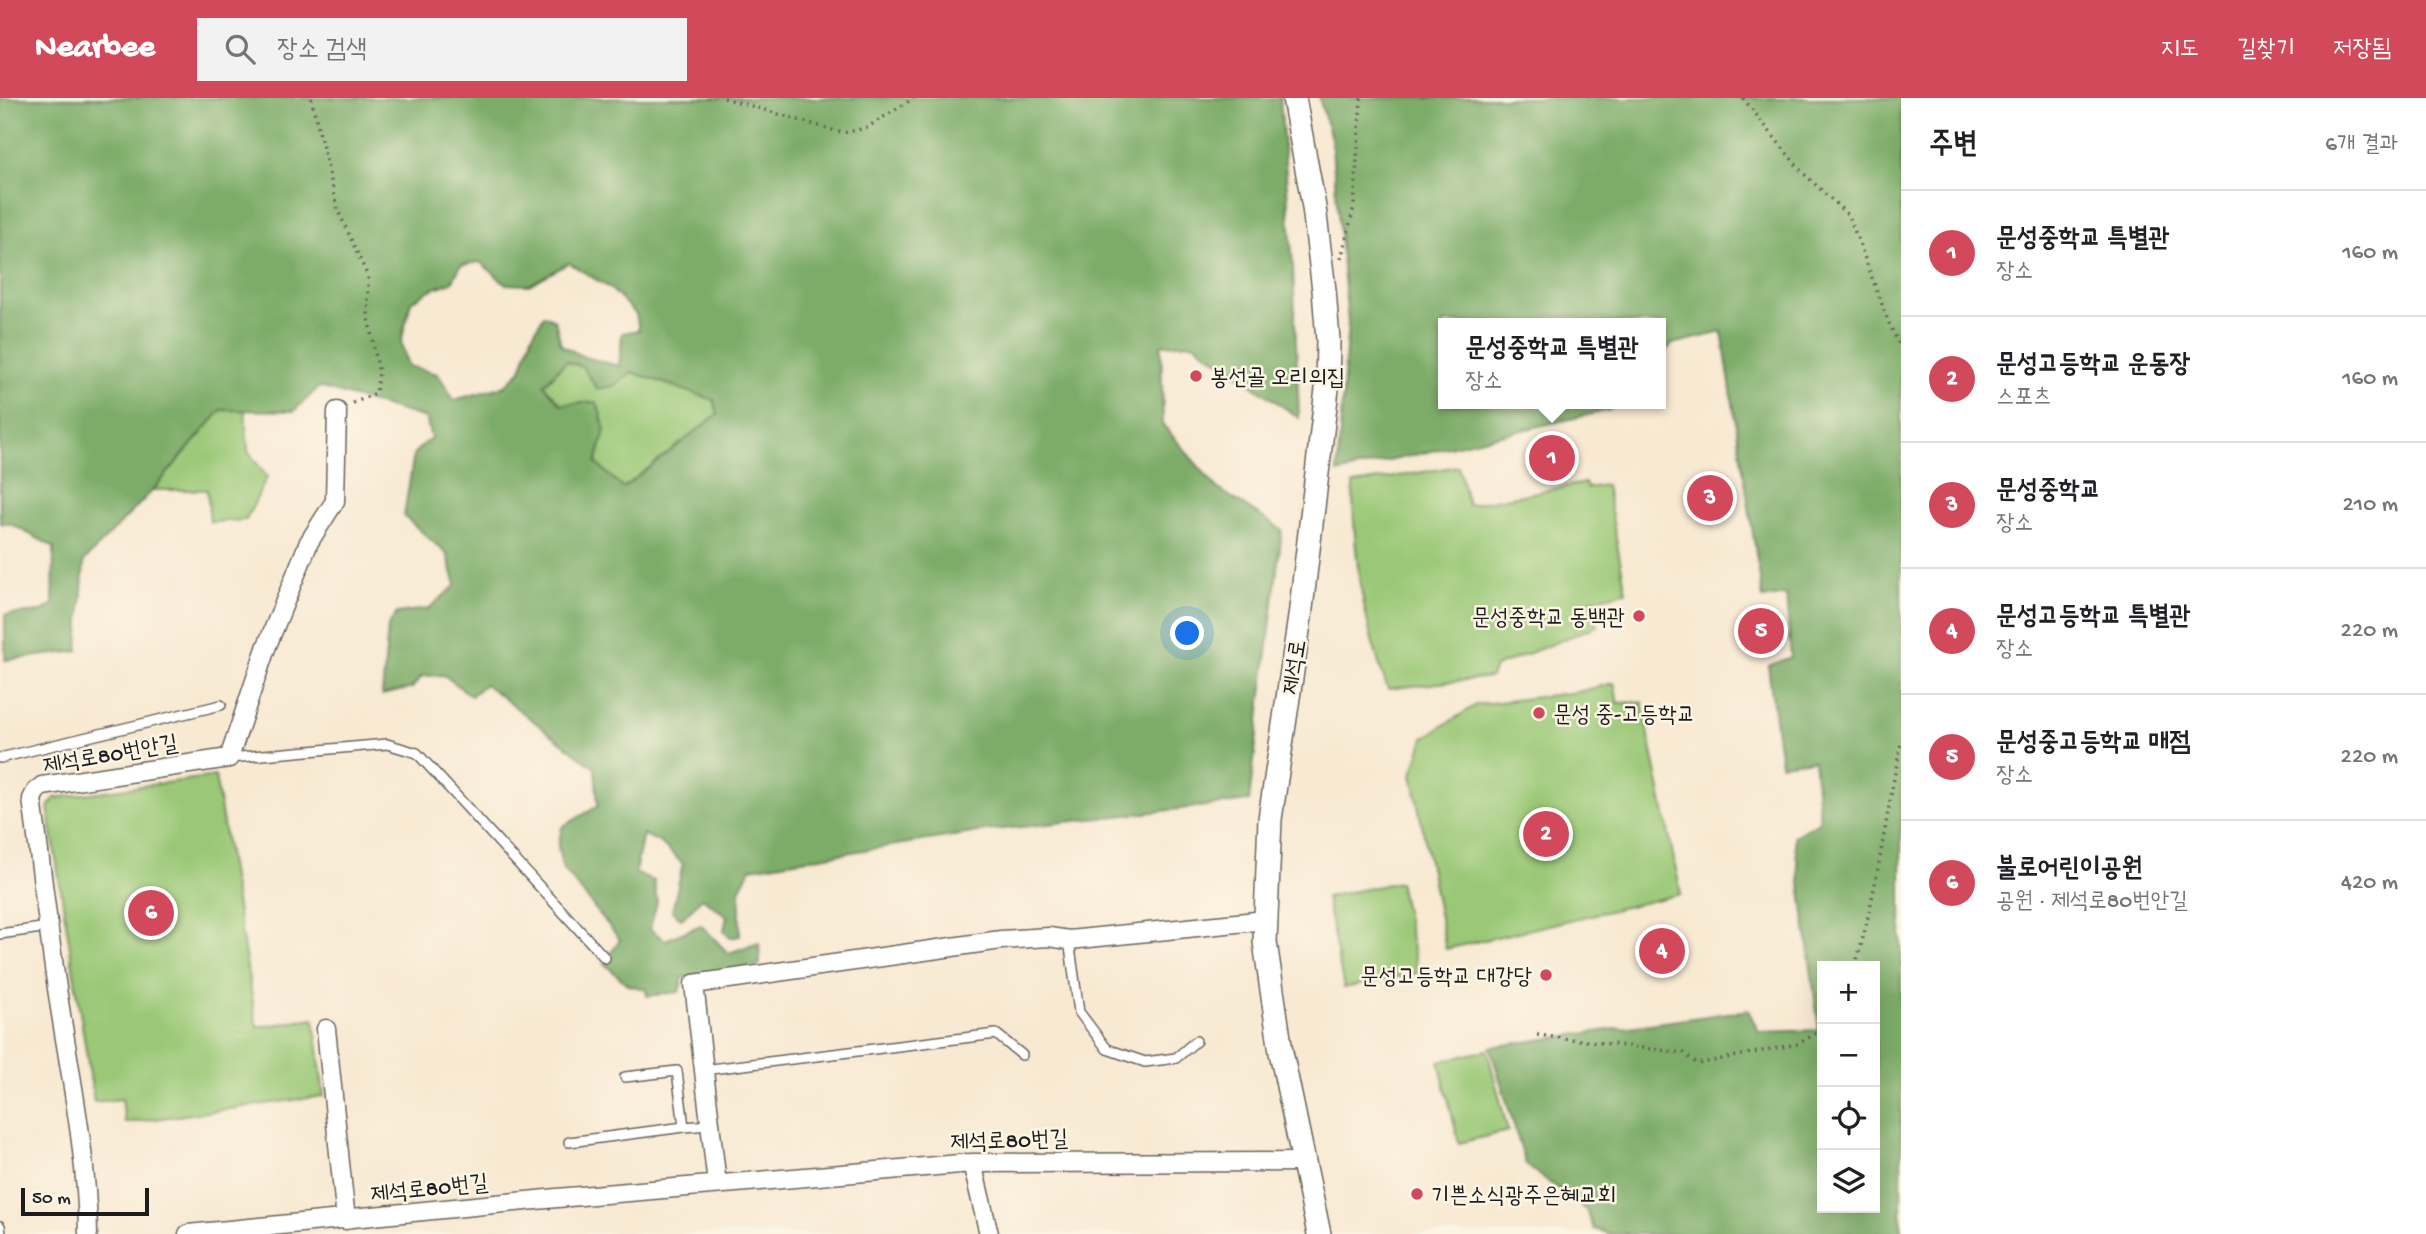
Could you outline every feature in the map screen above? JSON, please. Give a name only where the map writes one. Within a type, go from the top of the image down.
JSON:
[{"type":"street","name":"제석로","points":[[1294,98],[1308,169],[1322,269],[1328,340],[1325,417],[1300,617],[1270,819],[1265,942],[1270,990],[1319,1234]]},
{"type":"street","points":[[229,758],[266,648],[309,542],[335,500],[337,411]]},
{"type":"street","name":"제석로80번안길","points":[[88,1234],[78,1117],[48,927],[32,799],[42,786],[229,758]]},
{"type":"street","points":[[717,1185],[694,984],[1001,940],[1049,937],[1069,940],[1266,920]]},
{"type":"street","points":[[326,1028],[347,1227]]},
{"type":"street","name":"제석로80번길","points":[[188,1234],[347,1227],[557,1198],[972,1163],[1304,1162]]},
{"type":"street","points":[[972,1163],[989,1234]]},
{"type":"lane","points":[[0,758],[221,705]]},
{"type":"lane","points":[[229,758],[387,744],[416,753],[605,958]]},
{"type":"lane","points":[[0,934],[48,927]]},
{"type":"lane","points":[[1069,940],[1079,1012],[1107,1049],[1145,1062],[1176,1058],[1196,1041]]},
{"type":"lane","points":[[703,1070],[996,1034],[1022,1055]]},
{"type":"lane","points":[[625,1077],[677,1071],[684,1127]]},
{"type":"lane","points":[[569,1142],[709,1125]]},
{"type":"lane","points":[[0,1226],[1,1234]]},
{"type":"path","points":[[311,98],[338,210],[368,277],[368,317],[379,373],[376,393],[337,411]]},
{"type":"path","points":[[724,98],[843,133],[866,128],[914,98]]},
{"type":"path","points":[[1322,269],[1340,264],[1353,207],[1361,98]]},
{"type":"path","points":[[1743,98],[1802,172],[1849,216],[1890,326],[1901,348]]},
{"type":"path","points":[[1856,961],[1867,926],[1887,807],[1901,744]]},
{"type":"path","points":[[1536,1035],[1684,1053],[1697,1064],[1797,1044],[1817,1033]]},
{"type":"green space","points":[[0,98],[1280,98],[1293,266],[1299,418],[1193,343],[1161,345],[1163,425],[1217,488],[1282,530],[1249,801],[985,831],[751,868],[740,888],[740,936],[730,938],[724,930],[727,916],[702,898],[682,919],[672,911],[683,864],[661,843],[643,834],[635,873],[654,881],[657,902],[650,929],[665,940],[701,925],[728,953],[759,943],[760,965],[683,978],[679,992],[647,996],[646,989],[628,985],[604,963],[620,940],[562,867],[558,846],[562,827],[598,806],[595,768],[485,684],[471,696],[444,675],[422,676],[412,688],[382,695],[388,626],[397,613],[428,609],[456,585],[447,554],[404,516],[414,453],[431,438],[426,418],[319,387],[294,411],[221,410],[153,490],[84,561],[78,651],[5,660],[5,615],[41,612],[53,604],[54,547],[11,524],[0,523]],"holes":[[[480,262],[506,284],[529,285],[569,263],[611,289],[636,314],[639,330],[622,333],[619,366],[584,357],[561,345],[555,320],[544,315],[532,336],[521,370],[505,386],[454,400],[438,374],[408,366],[401,342],[411,302],[430,290],[452,282],[461,265]],[[566,361],[583,367],[597,389],[614,386],[632,372],[714,400],[718,414],[623,488],[596,463],[605,430],[597,402],[561,404],[544,385]]]},
{"type":"green space","points":[[1319,98],[1901,98],[1901,1234],[1610,1234],[1594,1229],[1586,1210],[1526,1165],[1490,1047],[1748,1010],[1759,1032],[1817,1030],[1817,1213],[1880,1213],[1880,961],[1817,961],[1817,1014],[1794,836],[1820,821],[1814,760],[1781,764],[1768,666],[1791,657],[1786,595],[1763,599],[1722,332],[1672,344],[1666,351],[1666,318],[1438,318],[1438,409],[1610,409],[1337,473],[1348,323],[1331,138]]},
{"type":"green space","points":[[566,361],[583,367],[614,385],[632,372],[714,400],[718,414],[623,488],[596,463],[605,430],[561,404],[544,385]]},
{"type":"green space","points":[[221,410],[245,410],[248,451],[267,477],[246,520],[210,522],[207,490],[153,490]]},
{"type":"green space","points":[[1458,466],[1468,505],[1585,483],[1587,488],[1606,485],[1626,592],[1591,600],[1597,626],[1495,667],[1491,677],[1388,689],[1372,640],[1361,588],[1353,484]]},
{"type":"green space","points":[[1614,683],[1618,703],[1642,702],[1681,894],[1446,949],[1412,774],[1424,738],[1476,705],[1577,692]]},
{"type":"green space","points":[[215,776],[257,1027],[314,1019],[324,1096],[125,1123],[122,1099],[94,1102],[48,807],[55,798]]},
{"type":"green space","points":[[1399,882],[1418,973],[1344,988],[1326,897]]},
{"type":"green space","points":[[1487,1050],[1508,1131],[1459,1143],[1439,1062]]},
{"type":"place","name":"봉선골 오리의집","points":[[1196,376]]},
{"type":"place","name":"문성중학교 특별관","points":[[1552,458]]},
{"type":"place","name":"문성중학교","points":[[1710,498]]},
{"type":"place","name":"문성중학교 동백관","points":[[1639,616]]},
{"type":"place","name":"문성중고등학교 매점","points":[[1761,631]]},
{"type":"place","name":"문성 중-고등학교","points":[[1539,713]]},
{"type":"place","name":"문성고등학교 운동장","points":[[1546,834]]},
{"type":"place","name":"불로어린이공원","points":[[151,913]]},
{"type":"place","name":"문성고등학교 특별관","points":[[1662,951]]},
{"type":"place","name":"문성고등학교 대강당","points":[[1546,975]]},
{"type":"place","name":"기쁜소식광주은혜교회","points":[[1417,1194]]}]
